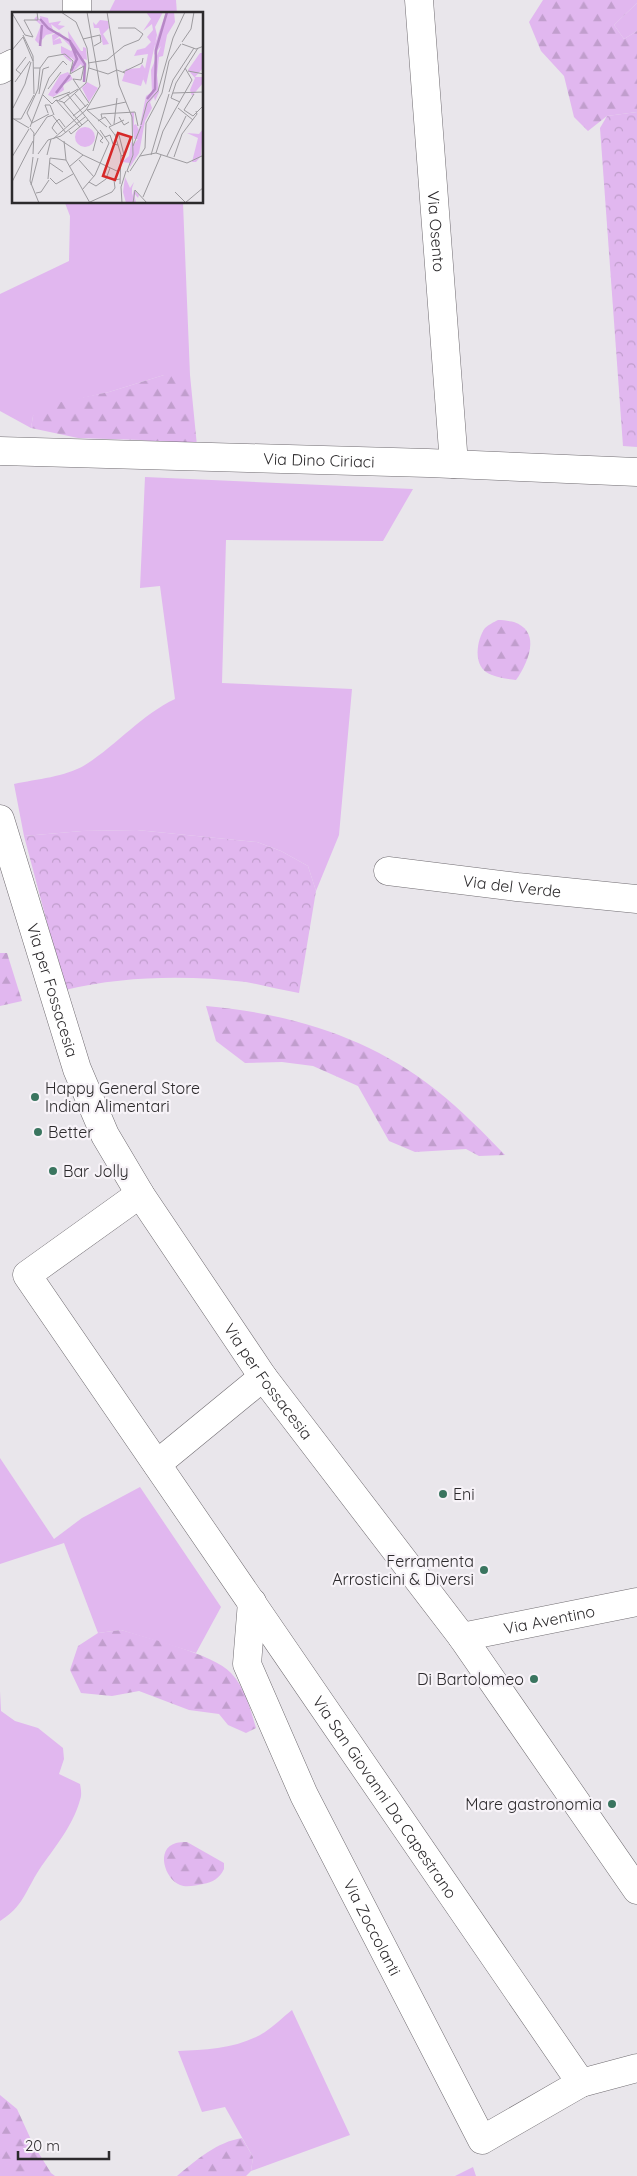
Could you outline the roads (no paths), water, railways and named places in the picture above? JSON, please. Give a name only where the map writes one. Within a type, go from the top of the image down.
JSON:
[{"type":"street","name":"Via Osento","points":[[419,0],[454,464]]},
{"type":"street","points":[[0,70],[12,64]]},
{"type":"street","name":"Via Dino Ciriaci","points":[[0,451],[454,464],[637,472]]},
{"type":"street","name":"Via per Fossacesia","points":[[0,819],[77,1069],[105,1134],[140,1194],[263,1377],[462,1637],[637,1890]]},
{"type":"street","name":"Via del Verde","points":[[388,871],[637,899]]},
{"type":"street","name":"Via San Giovanni Da Capestrano","points":[[140,1194],[27,1275],[581,2083]]},
{"type":"street","points":[[157,1464],[263,1377]]},
{"type":"street","name":"Via Zoccolanti","points":[[252,1602],[247,1664],[304,1795],[482,2140],[581,2083]]},
{"type":"street","name":"Via Aventino","points":[[462,1637],[637,1602]]},
{"type":"street","points":[[581,2083],[637,2068]]},
{"type":"place","name":"Happy General Store Indian Alimentari","points":[[35,1097]]},
{"type":"place","name":"Better","points":[[38,1132]]},
{"type":"place","name":"Bar Jolly","points":[[53,1171]]},
{"type":"place","name":"Eni","points":[[443,1494]]},
{"type":"place","name":"Ferramenta Arrosticini & Diversi","points":[[484,1570]]},
{"type":"place","name":"Di Bartolomeo","points":[[534,1679]]},
{"type":"place","name":"Mare gastronomia","points":[[612,1804]]}]
